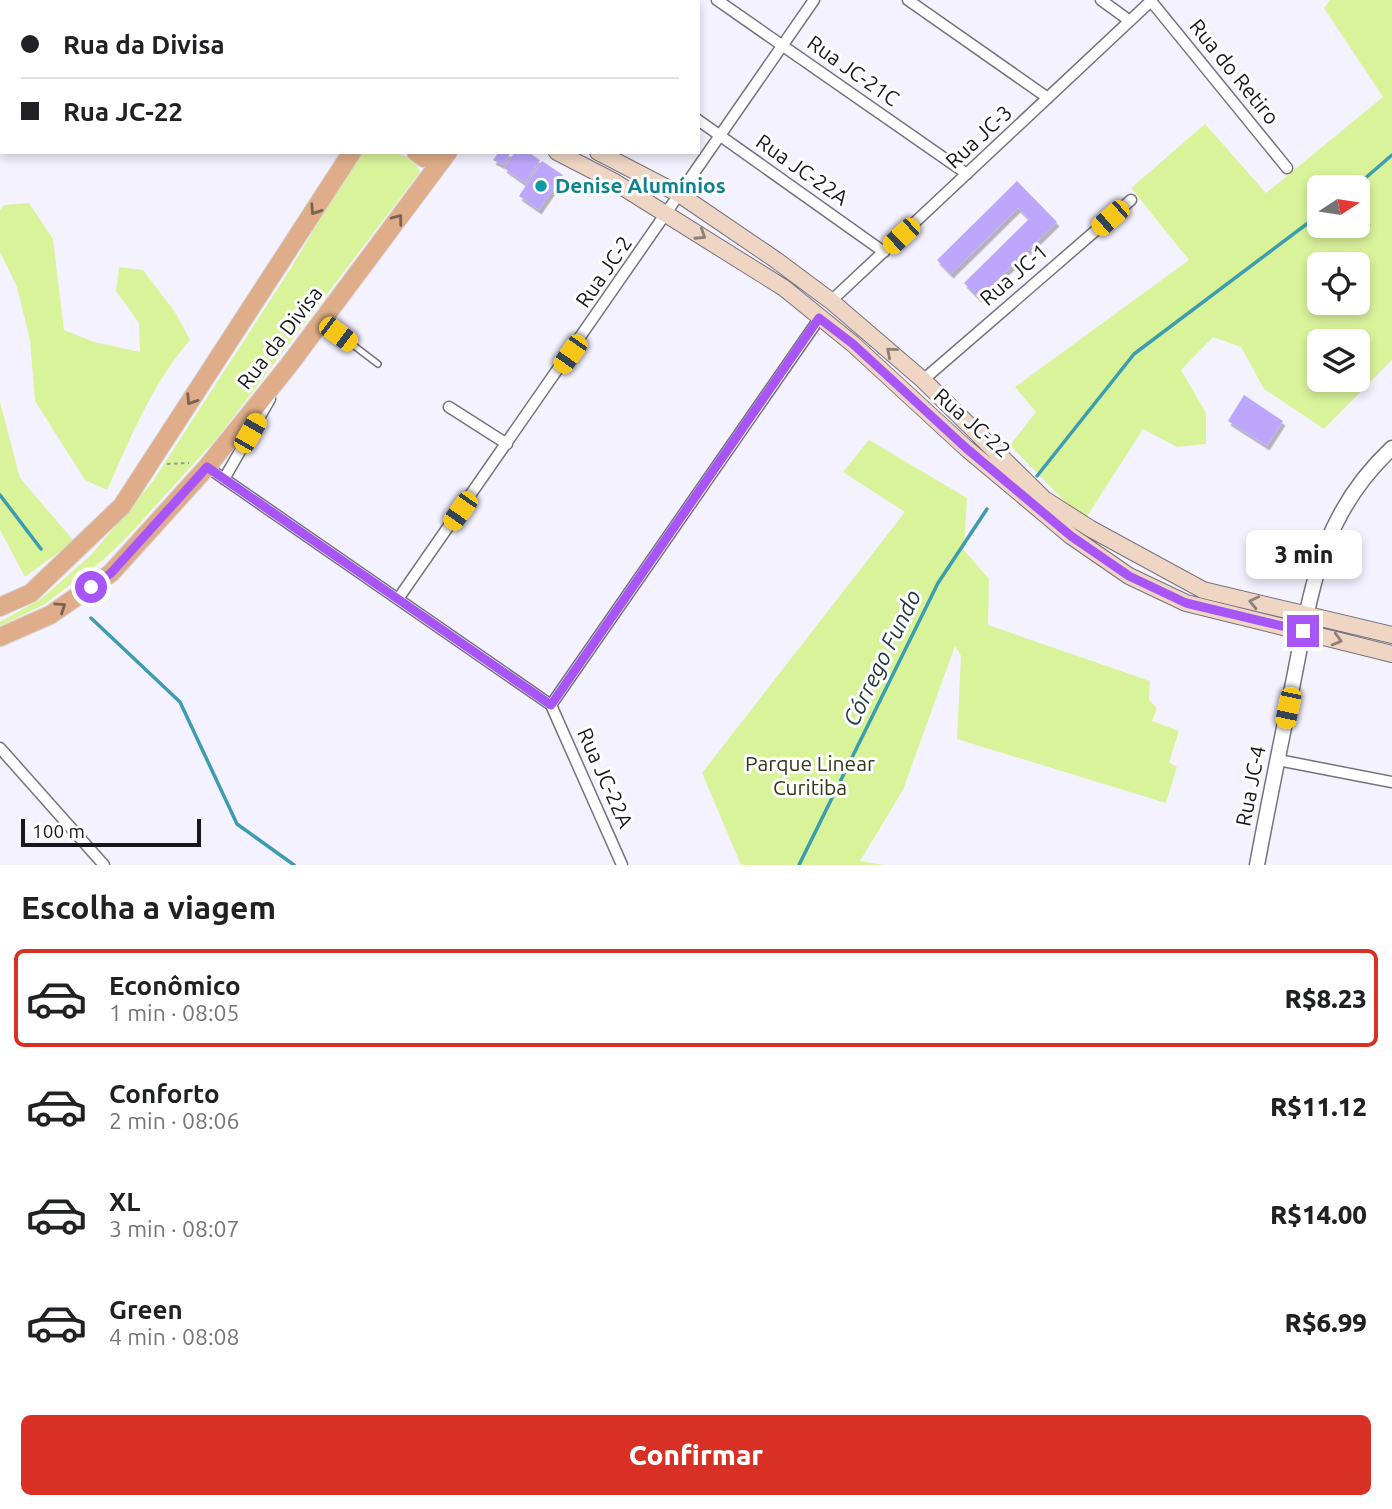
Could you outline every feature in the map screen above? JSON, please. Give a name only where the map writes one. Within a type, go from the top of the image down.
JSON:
[{"type":"main road","name":"Rua da Divisa","points":[[0,607],[31,593],[122,506],[351,154]]},
{"type":"main road","points":[[419,154],[424,158],[439,154]]},
{"type":"main road","name":"Rua da Divisa","points":[[0,637],[50,615],[111,573],[207,467],[289,365],[446,154]]},
{"type":"main road","name":"Rua JC-22","points":[[561,154],[614,181],[784,288],[1044,499],[1131,553],[1203,590],[1392,635]]},
{"type":"main road","name":"Rua JC-22","points":[[602,154],[679,194],[831,301],[923,380],[971,442],[1071,536],[1129,576],[1186,603],[1392,654]]},
{"type":"street","name":"Rua JC-21C","points":[[717,0],[967,174]]},
{"type":"street","name":"Rua JC-2","points":[[398,599],[814,0]]},
{"type":"street","points":[[908,0],[1048,98]]},
{"type":"street","points":[[1101,0],[1130,21]]},
{"type":"street","name":"Rua JC-3","points":[[831,301],[1152,0]]},
{"type":"street","name":"Rua do Retiro","points":[[1152,0],[1287,168]]},
{"type":"street","name":"Rua JC-22A","points":[[700,121],[884,252]]},
{"type":"street","name":"Rua JC-1","points":[[923,380],[1130,200]]},
{"type":"street","points":[[207,467],[551,705],[819,318]]},
{"type":"street","points":[[224,479],[289,365]]},
{"type":"street","points":[[449,407],[507,444]]},
{"type":"street","name":"Rua JC-4","points":[[1256,865],[1305,614],[1332,525],[1349,496],[1392,448]]},
{"type":"street","name":"Rua JC-22A","points":[[551,705],[622,865]]},
{"type":"street","points":[[0,748],[99,863]]},
{"type":"street","points":[[1278,760],[1392,782]]},
{"type":"lane","points":[[322,322],[378,364]]},
{"type":"path","points":[[148,466],[184,462],[207,467]]},
{"type":"green space","points":[[1330,0],[1392,0],[1392,360],[1370,382],[1370,329],[1307,329],[1307,392],[1360,392],[1324,429],[1264,389],[1241,347],[1213,337],[1181,370],[1206,413],[1206,444],[1177,447],[1143,429],[1084,521],[1010,445],[1036,412],[1015,387],[1189,260],[1131,188],[1205,124],[1266,193],[1383,97],[1324,8]]},
{"type":"green space","points":[[359,154],[397,154],[410,159],[416,165],[420,172],[218,437],[103,560],[45,604],[0,626],[0,622],[42,598],[91,555],[153,481],[291,268]]},
{"type":"green space","points":[[29,203],[53,239],[64,330],[94,342],[140,352],[139,323],[116,291],[119,267],[143,270],[175,312],[190,340],[153,393],[107,490],[85,480],[35,401],[30,340],[17,287],[0,252],[0,210],[4,205]]},
{"type":"green space","points":[[0,402],[20,478],[74,541],[25,577],[0,530]]},
{"type":"green space","name":"Parque Linear Curitiba","points":[[869,440],[967,498],[964,550],[989,579],[988,625],[1150,681],[1149,700],[1157,708],[1152,721],[1179,731],[1169,762],[1177,767],[1166,803],[957,739],[961,656],[955,646],[903,790],[860,861],[884,865],[741,865],[702,773],[905,512],[843,472]]},
{"type":"building","points":[[498,154],[510,154],[503,165],[493,160]]},
{"type":"building","points":[[514,154],[531,154],[540,160],[525,183],[504,168]]},
{"type":"building","name":"Denise Alumínios","points":[[542,161],[563,175],[539,210],[519,196]]},
{"type":"building","points":[[1017,181],[1057,222],[979,298],[964,283],[1029,219],[1018,208],[951,274],[937,260]]},
{"type":"building","points":[[1244,395],[1283,421],[1267,446],[1228,421]]},
{"type":"waterway","name":"Córrego Fundo","points":[[1369,175],[1392,155]]},
{"type":"waterway","name":"Córrego Fundo","points":[[1037,476],[1134,354],[1307,224]]},
{"type":"waterway","points":[[0,495],[41,549]]},
{"type":"waterway","name":"Córrego Fundo","points":[[799,865],[938,583],[987,509]]},
{"type":"waterway","points":[[91,618],[180,702],[237,824],[294,865]]},
{"type":"place","name":"Denise Alumínios","points":[[541,186]]},
{"type":"route","points":[[91,587],[111,573],[207,467],[551,705],[819,318],[853,344],[966,448],[1071,536],[1129,576],[1186,603],[1303,631]]}]
